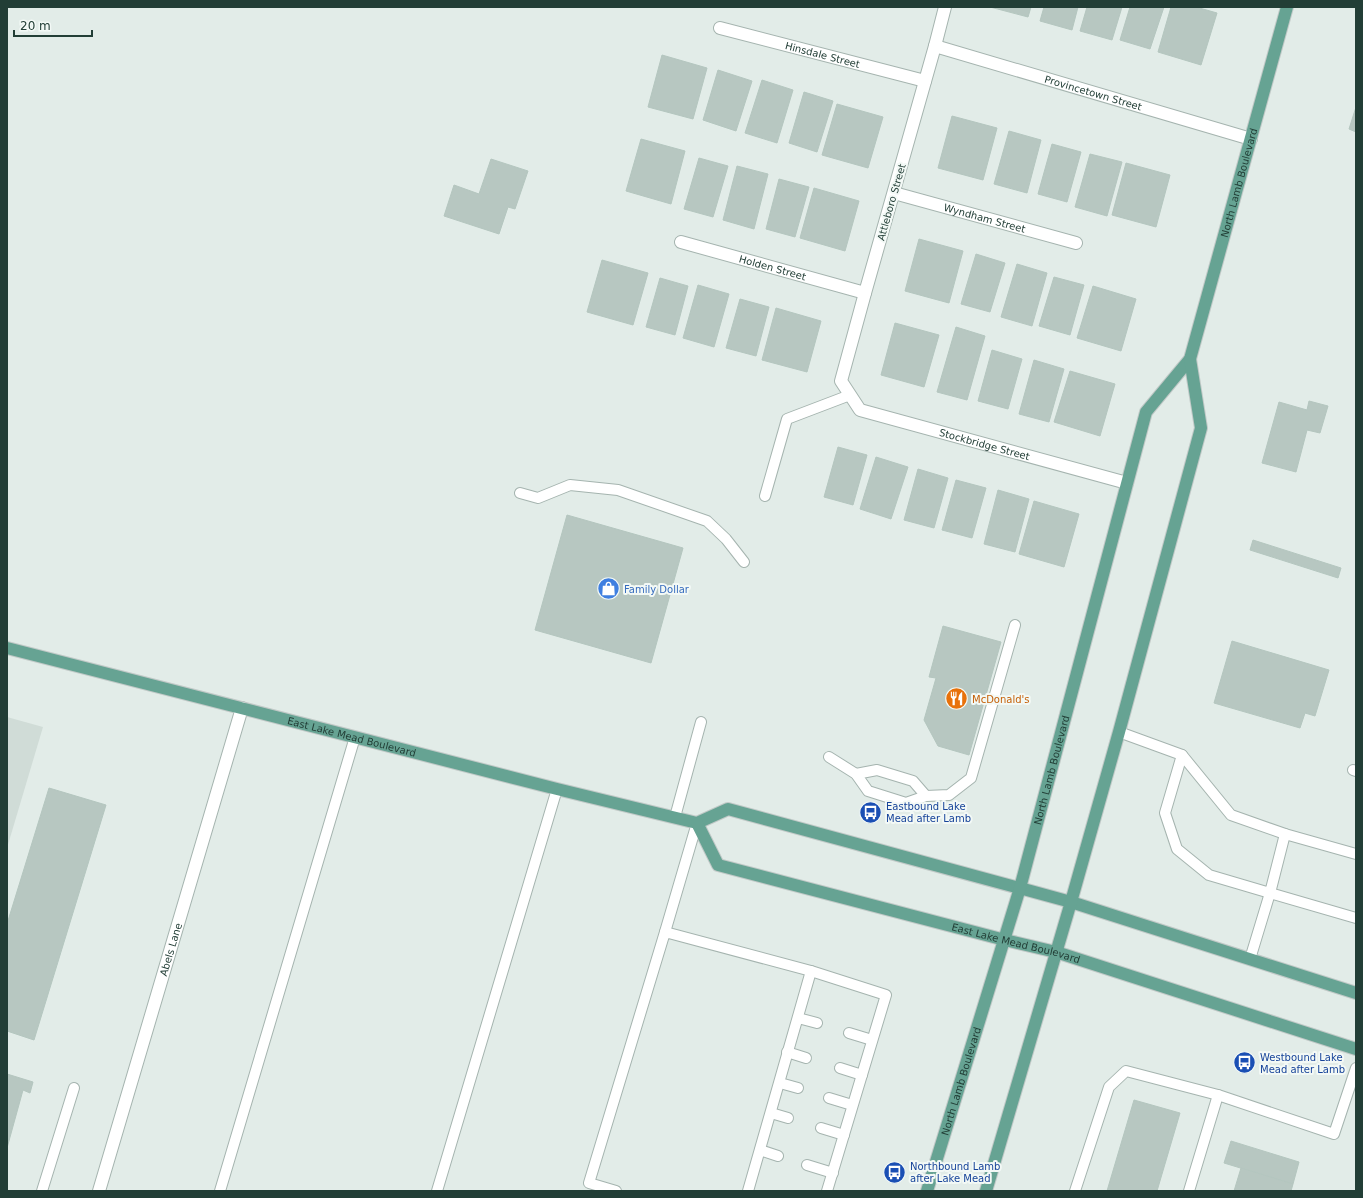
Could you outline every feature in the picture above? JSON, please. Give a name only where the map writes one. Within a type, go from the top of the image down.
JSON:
[{"type":"main road","name":"North Lamb Boulevard","points":[[927,1191],[1020,888],[1146,412],[1190,359],[1287,7]]},
{"type":"main road","name":"North Lamb Boulevard","points":[[986,1191],[1071,902],[1119,732],[1201,428],[1190,359]]},
{"type":"main road","name":"East Lake Mead Boulevard","points":[[7,648],[557,789],[697,823],[718,865],[1056,952],[1356,1049]]},
{"type":"main road","points":[[697,823],[728,808],[1071,902],[1356,993]]},
{"type":"street","name":"Attleboro Street","points":[[850,395],[841,381],[864,293],[894,193],[945,7]]},
{"type":"street","name":"Hinsdale Street","points":[[720,28],[925,82]]},
{"type":"street","name":"Provincetown Street","points":[[935,46],[1251,139]]},
{"type":"street","name":"Wyndham Street","points":[[894,193],[1076,243]]},
{"type":"street","name":"Holden Street","points":[[681,242],[864,293]]},
{"type":"street","name":"Stockbridge Street","points":[[850,395],[860,410],[1127,483]]},
{"type":"street","name":"Abels Lane","points":[[99,1191],[242,708]]},
{"type":"lane","points":[[765,496],[787,419],[850,395]]},
{"type":"lane","points":[[520,493],[538,498],[570,485],[618,490],[708,521],[726,539],[744,562]]},
{"type":"lane","points":[[829,757],[856,774],[868,791],[906,803],[926,796],[949,795],[971,778],[1015,624]]},
{"type":"lane","points":[[675,817],[701,722]]},
{"type":"lane","points":[[1119,732],[1182,755],[1231,816],[1285,834],[1356,854]]},
{"type":"lane","points":[[220,1191],[355,737]]},
{"type":"lane","points":[[1182,755],[1165,813],[1177,850],[1209,875],[1356,918]]},
{"type":"lane","points":[[856,774],[877,770],[914,781],[926,796]]},
{"type":"lane","points":[[437,1191],[557,789]]},
{"type":"lane","points":[[616,1191],[589,1183],[697,823]]},
{"type":"lane","points":[[1250,960],[1285,834]]},
{"type":"lane","points":[[665,932],[811,971],[886,995],[827,1191]]},
{"type":"lane","points":[[748,1191],[811,971]]},
{"type":"lane","points":[[798,1018],[817,1023]]},
{"type":"lane","points":[[849,1033],[872,1040]]},
{"type":"lane","points":[[787,1052],[806,1058]]},
{"type":"lane","points":[[840,1068],[862,1075]]},
{"type":"lane","points":[[1075,1191],[1109,1087],[1126,1071],[1218,1095],[1334,1134],[1356,1068]]},
{"type":"lane","points":[[780,1083],[798,1088]]},
{"type":"lane","points":[[42,1191],[74,1088]]},
{"type":"lane","points":[[1189,1191],[1218,1095]]},
{"type":"lane","points":[[829,1098],[852,1106]]},
{"type":"lane","points":[[771,1113],[788,1118]]},
{"type":"lane","points":[[821,1128],[844,1135]]},
{"type":"lane","points":[[760,1150],[778,1156]]},
{"type":"lane","points":[[807,1165],[833,1173]]},
{"type":"shaded area","points":[[7,717],[43,727],[7,848]]},
{"type":"building","points":[[990,7],[1031,7],[1028,17]]},
{"type":"building","points":[[1044,7],[1078,7],[1072,30],[1040,21]]},
{"type":"building","points":[[1087,7],[1122,7],[1112,40],[1080,31]]},
{"type":"building","points":[[1130,7],[1164,7],[1150,49],[1120,40]]},
{"type":"building","points":[[1171,7],[1196,7],[1217,13],[1201,65],[1158,52]]},
{"type":"building","points":[[662,55],[707,68],[693,119],[648,107]]},
{"type":"building","points":[[718,70],[752,81],[736,131],[703,120]]},
{"type":"building","points":[[762,80],[793,90],[777,143],[745,133]]},
{"type":"building","points":[[804,92],[833,101],[817,152],[789,143]]},
{"type":"building","points":[[837,104],[883,117],[868,168],[822,155]]},
{"type":"building","points":[[1356,107],[1356,132],[1349,129]]},
{"type":"building","points":[[952,116],[997,128],[983,180],[938,168]]},
{"type":"building","points":[[1009,131],[1041,140],[1027,193],[994,184]]},
{"type":"building","points":[[641,139],[685,151],[671,204],[626,191]]},
{"type":"building","points":[[1052,144],[1081,152],[1067,202],[1038,194]]},
{"type":"building","points":[[1090,154],[1122,162],[1107,216],[1075,207]]},
{"type":"building","points":[[699,158],[728,166],[713,217],[684,209]]},
{"type":"building","points":[[491,159],[528,171],[515,209],[508,207],[499,234],[444,216],[454,185],[479,194]]},
{"type":"building","points":[[1126,163],[1170,175],[1156,227],[1112,215]]},
{"type":"building","points":[[737,166],[768,174],[754,229],[723,220]]},
{"type":"building","points":[[779,179],[809,187],[795,237],[766,229]]},
{"type":"building","points":[[814,188],[859,201],[845,251],[800,238]]},
{"type":"building","points":[[919,239],[963,251],[949,303],[905,291]]},
{"type":"building","points":[[976,254],[1005,263],[990,312],[961,304]]},
{"type":"building","points":[[602,260],[648,273],[633,325],[587,312]]},
{"type":"building","points":[[1017,264],[1047,273],[1032,326],[1001,317]]},
{"type":"building","points":[[1054,277],[1084,285],[1070,335],[1039,326]]},
{"type":"building","points":[[660,278],[688,286],[675,335],[646,327]]},
{"type":"building","points":[[698,285],[729,294],[714,347],[683,338]]},
{"type":"building","points":[[1093,286],[1136,299],[1121,351],[1077,338]]},
{"type":"building","points":[[740,299],[769,307],[756,356],[726,348]]},
{"type":"building","points":[[776,308],[821,321],[807,372],[762,360]]},
{"type":"building","points":[[895,323],[939,335],[924,387],[881,375]]},
{"type":"building","points":[[956,327],[985,336],[967,400],[937,392]]},
{"type":"building","points":[[992,350],[1022,359],[1008,409],[978,401]]},
{"type":"building","points":[[1034,360],[1064,369],[1049,422],[1019,414]]},
{"type":"building","points":[[1070,371],[1115,384],[1100,436],[1054,422]]},
{"type":"building","points":[[1309,401],[1328,406],[1320,433],[1307,430],[1296,472],[1262,463],[1279,402],[1307,410]]},
{"type":"building","points":[[838,447],[867,455],[853,505],[824,497]]},
{"type":"building","points":[[876,457],[908,467],[891,519],[860,509]]},
{"type":"building","points":[[918,469],[948,478],[934,528],[904,520]]},
{"type":"building","points":[[956,480],[986,488],[972,538],[942,530]]},
{"type":"building","points":[[998,490],[1029,499],[1015,552],[984,544]]},
{"type":"building","points":[[1034,501],[1079,514],[1064,567],[1019,554]]},
{"type":"building","name":"Family Dollar","points":[[567,515],[683,548],[651,663],[535,630]]},
{"type":"building","points":[[1253,540],[1341,568],[1338,578],[1250,550]]},
{"type":"building","name":"McDonald's","points":[[943,626],[1001,642],[969,755],[938,746],[924,720],[936,678],[929,677]]},
{"type":"building","points":[[1232,641],[1329,670],[1315,716],[1305,713],[1300,728],[1214,703]]},
{"type":"building","points":[[49,788],[106,805],[34,1040],[7,1031],[7,924]]},
{"type":"building","points":[[7,1074],[33,1082],[30,1093],[23,1090],[7,1148]]},
{"type":"building","points":[[1134,1100],[1180,1113],[1157,1191],[1107,1191]]},
{"type":"building","points":[[1231,1141],[1299,1162],[1293,1184],[1224,1163]]},
{"type":"building","points":[[1241,1168],[1293,1184],[1291,1191],[1234,1191]]},
{"type":"place","name":"Family Dollar","points":[[609,589]]},
{"type":"place","name":"McDonald's","points":[[957,699]]},
{"type":"place","name":"Eastbound Lake Mead after Lamb","points":[[870,812]]},
{"type":"place","name":"Westbound Lake Mead after Lamb","points":[[1245,1063]]},
{"type":"place","name":"Northbound Lamb after Lake Mead","points":[[895,1172]]}]
